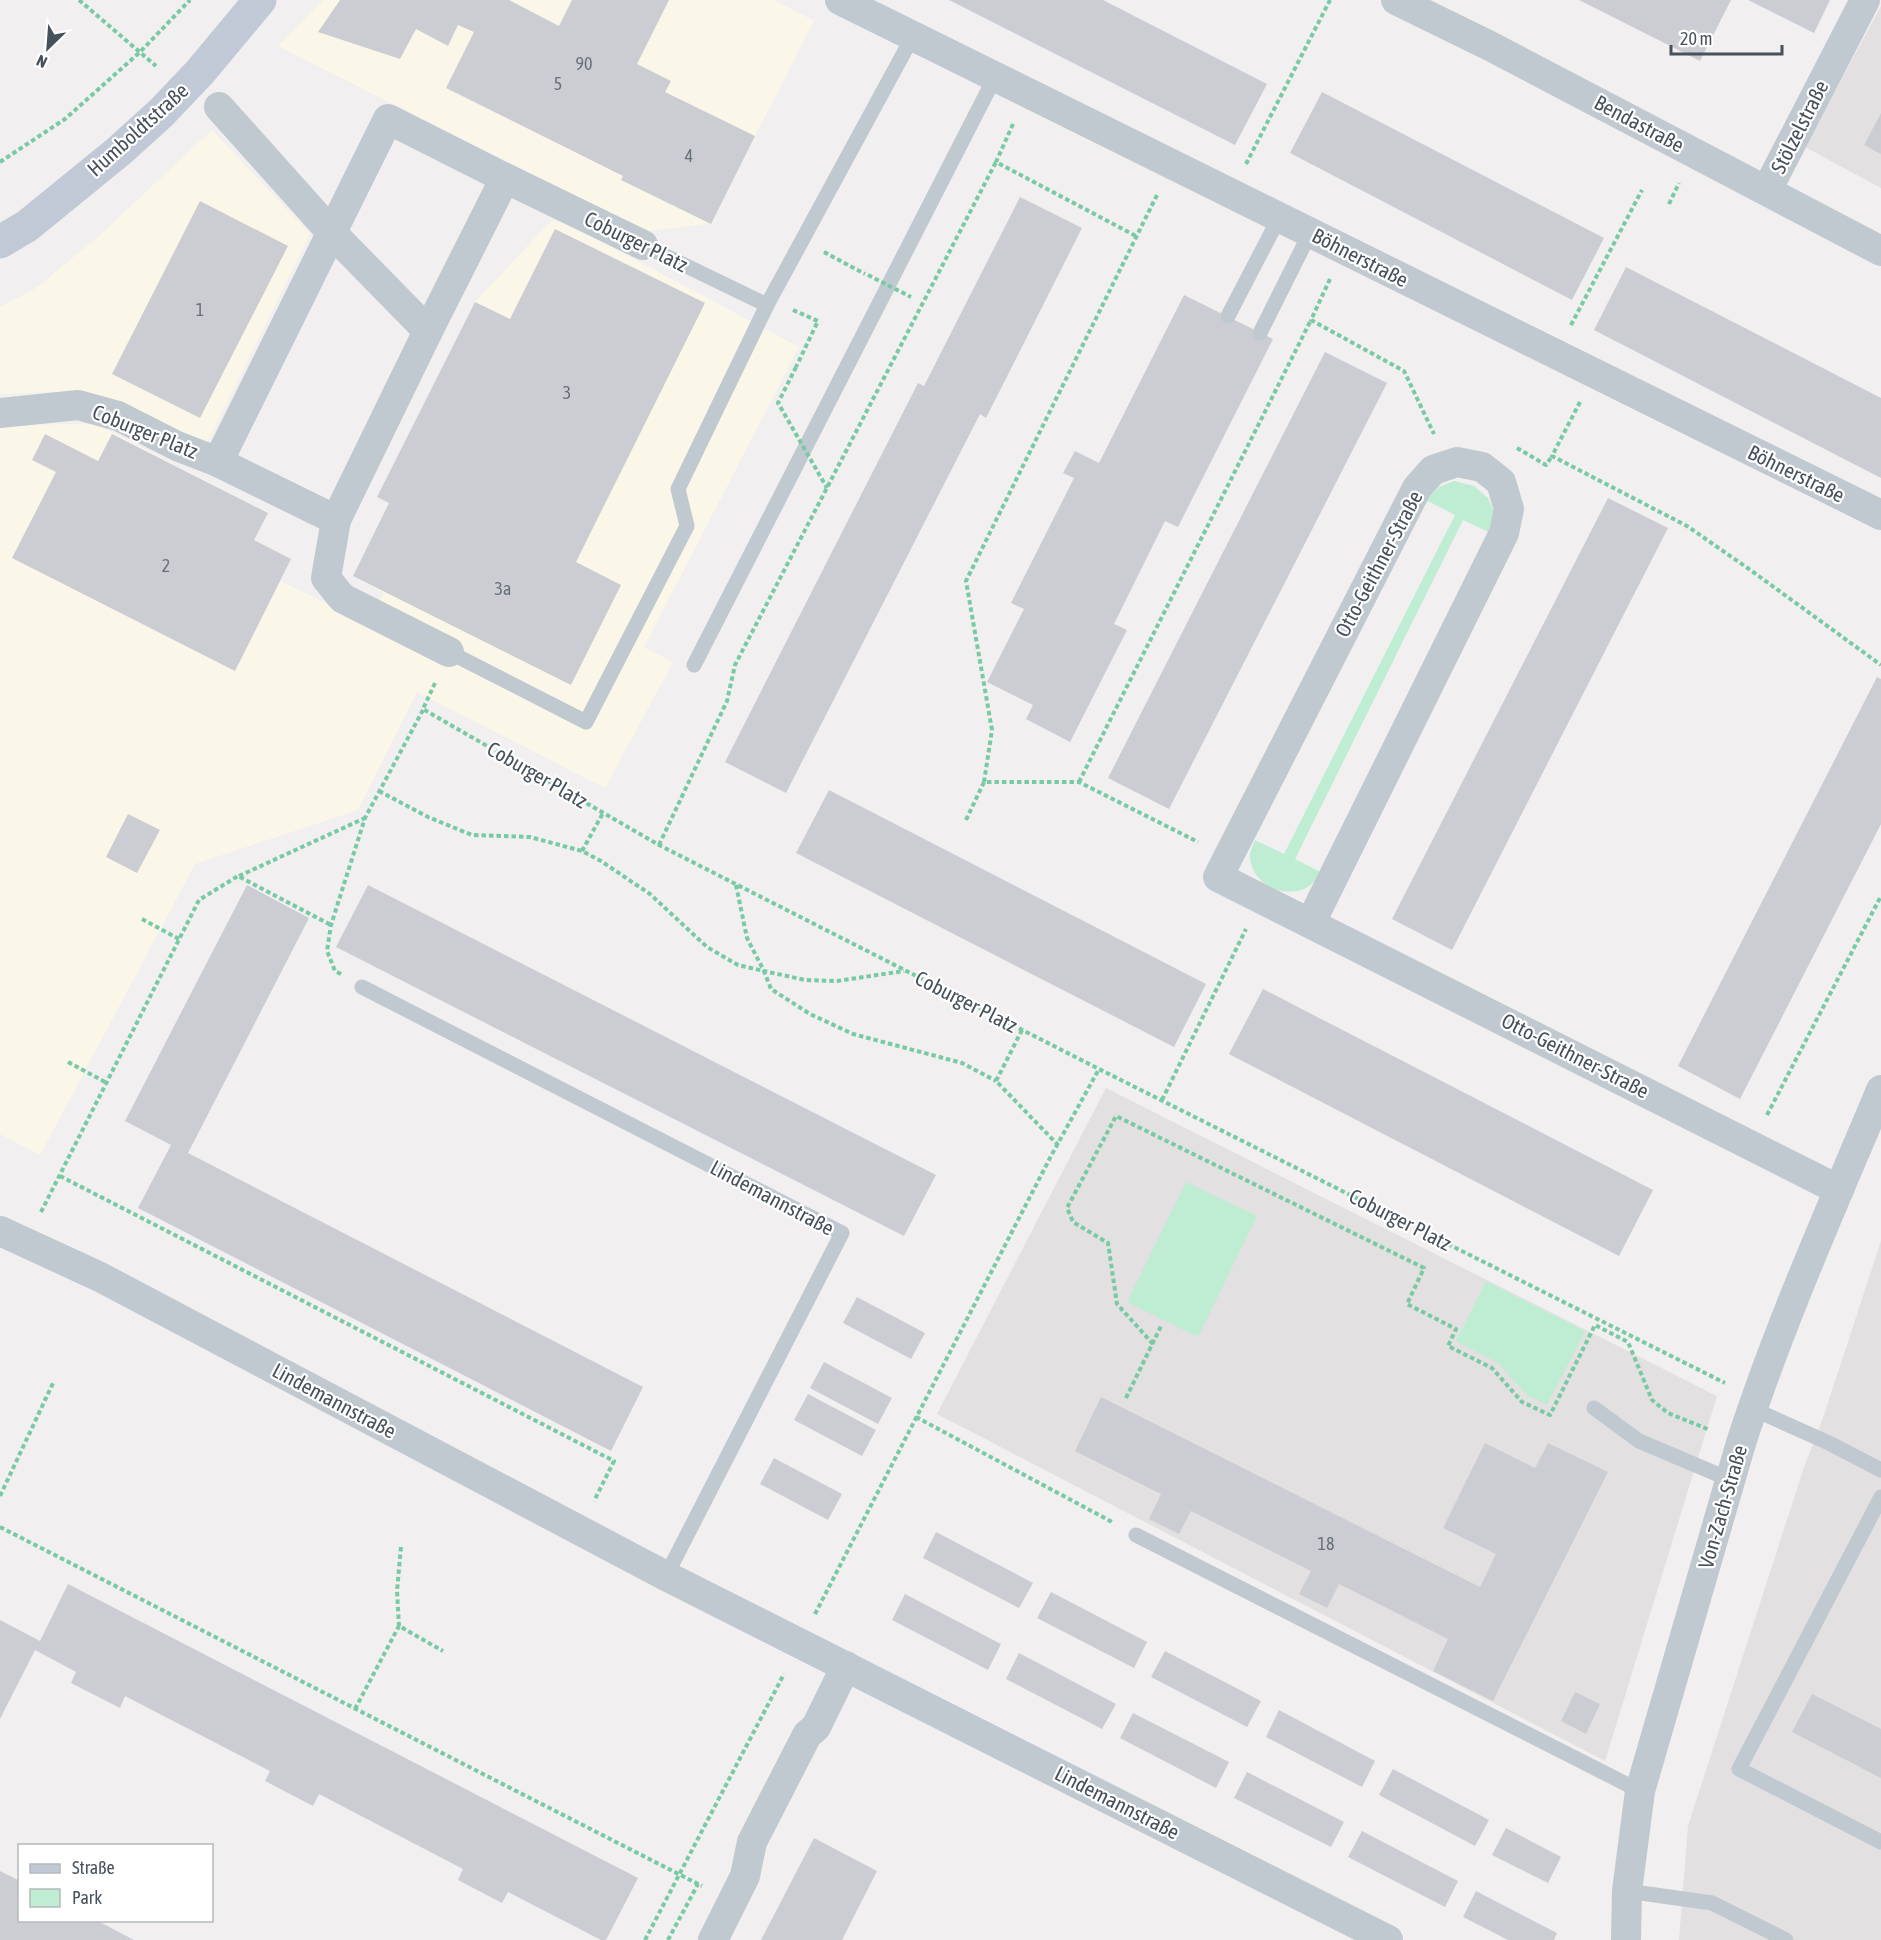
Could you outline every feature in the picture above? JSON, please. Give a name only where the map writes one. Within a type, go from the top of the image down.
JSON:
[{"type":"main road","name":"Humboldtstraße","points":[[0,242],[27,226],[119,151],[161,113],[200,72],[260,0]]},
{"type":"street","name":"Böhnerstraße","points":[[840,0],[1881,515]]},
{"type":"street","name":"Bendastraße","points":[[1395,0],[1500,51],[1881,251]]},
{"type":"street","name":"Stölzelstraße","points":[[1767,190],[1864,0]]},
{"type":"street","points":[[219,107],[330,232],[428,331]]},
{"type":"street","name":"Coburger Platz","points":[[218,462],[388,119],[643,245]]},
{"type":"street","points":[[449,652],[342,598],[326,578],[336,520],[505,178]]},
{"type":"street","name":"Coburger Platz","points":[[0,412],[78,405],[118,416],[336,520]]},
{"type":"street","name":"Otto-Geithner-Straße","points":[[1311,922],[1504,533],[1509,509],[1501,482],[1482,466],[1457,462],[1433,470],[1417,488],[1223,867],[1261,898],[1839,1190]]},
{"type":"street","name":"Von-Zach-Straße","points":[[1626,1940],[1627,1891],[1640,1791],[1754,1403],[1881,1090]]},
{"type":"street","name":"Lindemannstraße","points":[[0,1232],[100,1277],[666,1576],[1388,1940]]},
{"type":"street","points":[[713,1940],[745,1876],[752,1842],[807,1735],[816,1727],[846,1666]]},
{"type":"lane","points":[[449,652],[586,722],[687,526],[678,489],[769,302],[913,36]]},
{"type":"lane","points":[[694,665],[995,77]]},
{"type":"lane","points":[[1228,316],[1279,218]]},
{"type":"lane","points":[[1260,333],[1310,233]]},
{"type":"lane","name":"Coburger Platz","points":[[643,245],[769,302]]},
{"type":"lane","name":"Lindemannstraße","points":[[362,987],[842,1233],[666,1576]]},
{"type":"lane","points":[[1754,1403],[1881,1470]]},
{"type":"lane","points":[[1594,1408],[1639,1441],[1731,1480]]},
{"type":"lane","points":[[1881,1497],[1739,1769],[1881,1842]]},
{"type":"lane","points":[[1136,1535],[1640,1791]]},
{"type":"lane","points":[[1627,1891],[1712,1903],[1786,1940]]},
{"type":"path","points":[[79,0],[182,91]]},
{"type":"path","points":[[0,162],[65,119],[140,52],[190,0]]},
{"type":"path","points":[[1230,194],[1330,0]]},
{"type":"path","points":[[658,845],[727,701],[735,665],[996,162],[1027,93]]},
{"type":"path","points":[[996,162],[1136,236]]},
{"type":"path","points":[[966,820],[984,782],[992,730],[966,581],[1172,165]]},
{"type":"path","points":[[1555,355],[1642,190]]},
{"type":"path","points":[[1079,782],[1311,320],[1344,249]]},
{"type":"path","points":[[851,267],[923,304]]},
{"type":"path","points":[[769,302],[818,321],[778,403],[827,488]]},
{"type":"path","points":[[1311,320],[1404,371],[1434,434],[1444,434]]},
{"type":"path","points":[[1510,444],[1546,465],[1594,374]]},
{"type":"path","points":[[1552,456],[1687,526],[1881,666]]},
{"type":"path","points":[[362,987],[335,971],[327,951],[332,925],[365,818],[423,710],[449,652]]},
{"type":"path","name":"Coburger Platz","points":[[423,710],[658,845],[1754,1403]]},
{"type":"path","points":[[984,782],[1079,782],[1223,867]]},
{"type":"path","points":[[379,791],[428,817],[472,835],[530,837],[582,851],[650,894],[707,947],[738,965],[805,980],[837,981],[904,970]]},
{"type":"path","points":[[582,851],[603,813]]},
{"type":"path","points":[[44,1206],[199,900],[238,876],[365,818]]},
{"type":"path","points":[[238,876],[332,925]]},
{"type":"path","points":[[736,885],[747,938],[771,989],[810,1014],[854,1034],[962,1063],[996,1081],[1058,1145]]},
{"type":"path","points":[[1751,1145],[1881,896]]},
{"type":"path","points":[[1162,1101],[1261,898]]},
{"type":"path","points":[[142,919],[179,939]]},
{"type":"path","points":[[996,1081],[1022,1030]]},
{"type":"path","points":[[68,1062],[107,1083]]},
{"type":"path","points":[[645,1940],[1099,1069]]},
{"type":"path","points":[[1153,1344],[1117,1304],[1108,1243],[1073,1222],[1067,1208],[1116,1116],[1425,1268],[1407,1304],[1456,1329],[1448,1346],[1492,1368],[1522,1402],[1550,1415],[1594,1325],[1628,1342],[1652,1400],[1668,1413],[1742,1443]]},
{"type":"path","points":[[60,1176],[614,1461],[579,1531]]},
{"type":"path","points":[[1126,1398],[1162,1324]]},
{"type":"path","points":[[0,1496],[54,1381]]},
{"type":"path","points":[[916,1417],[1136,1535]]},
{"type":"path","points":[[0,1527],[733,1901]]},
{"type":"path","points":[[355,1709],[399,1626],[397,1591],[401,1547]]},
{"type":"path","points":[[399,1626],[443,1651]]},
{"type":"path","points":[[668,1940],[698,1884]]},
{"type":"shaded area","points":[[323,0],[774,0],[814,21],[711,224],[646,231],[278,46]]},
{"type":"shaded area","points":[[1881,6],[1881,188],[1805,147]]},
{"type":"shaded area","points":[[212,130],[310,234],[207,443],[77,391],[0,394],[0,307],[36,288],[100,235]]},
{"type":"shaded area","points":[[552,220],[570,225],[799,347],[644,647],[673,662],[605,788],[417,692],[358,810],[195,864],[40,1155],[0,1134],[0,425],[96,424],[268,513],[254,540],[291,559],[280,581],[367,623],[384,593],[353,576],[389,503],[377,497],[475,302]]},
{"type":"shaded area","points":[[1106,1088],[1717,1396],[1605,1761],[937,1414]]},
{"type":"shaded area","points":[[1881,1241],[1881,1940],[1679,1940],[1688,1826],[1805,1464],[1822,1421]]},
{"type":"green space","points":[[1454,481],[1474,486],[1488,498],[1495,514],[1491,533],[1463,520],[1295,859],[1322,873],[1304,889],[1286,892],[1270,887],[1262,882],[1252,867],[1250,856],[1255,840],[1284,854],[1455,515],[1426,500],[1439,487]]},
{"type":"green space","points":[[1186,1182],[1257,1216],[1198,1337],[1127,1302]]},
{"type":"green space","points":[[1486,1281],[1585,1331],[1547,1405],[1527,1395],[1498,1363],[1456,1341]]},
{"type":"building","points":[[340,0],[509,0],[559,26],[572,0],[669,0],[637,64],[671,81],[665,92],[755,136],[711,224],[621,180],[623,176],[446,88],[474,32],[458,25],[448,46],[416,29],[400,59],[318,32]]},
{"type":"building","points":[[949,0],[1103,0],[1267,84],[1235,145]]},
{"type":"building","points":[[1579,0],[1731,0],[1700,61]]},
{"type":"building","points":[[1748,0],[1830,0],[1814,33]]},
{"type":"building","points":[[1322,92],[1604,238],[1572,300],[1290,153]]},
{"type":"building","points":[[1881,113],[1881,154],[1864,145]]},
{"type":"building","points":[[1020,197],[1082,228],[986,418],[980,414],[786,793],[725,762],[918,383],[924,386]]},
{"type":"building","points":[[200,201],[288,246],[200,418],[112,374]]},
{"type":"building","points":[[555,229],[705,303],[576,562],[621,585],[571,685],[353,576],[389,503],[377,497],[475,302],[510,319]]},
{"type":"building","points":[[1626,267],[1881,398],[1881,478],[1594,330]]},
{"type":"building","points":[[1184,295],[1273,339],[1178,527],[1165,521],[1114,624],[1127,630],[1070,742],[1026,719],[1033,705],[987,682],[1024,609],[1011,603],[1074,478],[1063,473],[1075,451],[1099,463]]},
{"type":"building","points":[[1325,352],[1387,383],[1169,809],[1108,778]]},
{"type":"building","points":[[45,434],[98,461],[112,434],[268,513],[254,540],[291,559],[235,671],[12,558],[56,472],[32,460]]},
{"type":"building","points":[[1608,498],[1668,528],[1452,950],[1392,919]]},
{"type":"building","points":[[1877,677],[1881,679],[1881,824],[1740,1099],[1678,1066]]},
{"type":"building","points":[[829,790],[1206,984],[1174,1047],[796,853]]},
{"type":"building","points":[[128,814],[160,830],[137,873],[106,857]]},
{"type":"building","points":[[247,885],[309,918],[188,1153],[643,1387],[611,1451],[138,1208],[171,1145],[125,1121]]},
{"type":"building","points":[[368,885],[936,1175],[904,1236],[336,947]]},
{"type":"building","points":[[1263,989],[1653,1190],[1619,1256],[1229,1054]]},
{"type":"building","points":[[857,1297],[925,1333],[911,1359],[843,1323]]},
{"type":"building","points":[[824,1362],[892,1398],[878,1424],[810,1388]]},
{"type":"building","points":[[808,1394],[876,1430],[862,1456],[794,1420]]},
{"type":"building","points":[[1101,1397],[1480,1587],[1496,1554],[1443,1528],[1485,1443],[1535,1468],[1548,1443],[1608,1472],[1493,1701],[1433,1671],[1448,1639],[1339,1584],[1327,1608],[1299,1594],[1311,1571],[1191,1511],[1179,1534],[1149,1519],[1161,1494],[1075,1451]]},
{"type":"building","points":[[774,1458],[842,1494],[828,1520],[760,1484]]},
{"type":"building","points":[[936,1532],[1033,1583],[1019,1608],[923,1558]]},
{"type":"building","points":[[68,1584],[638,1878],[606,1940],[601,1940],[508,1892],[502,1903],[458,1880],[463,1869],[319,1794],[313,1806],[265,1781],[270,1771],[125,1696],[120,1708],[71,1683],[76,1672],[35,1650],[0,1719],[0,1620],[40,1641]]},
{"type":"building","points":[[1051,1592],[1147,1642],[1134,1668],[1037,1618]]},
{"type":"building","points":[[905,1594],[1001,1644],[988,1670],[892,1620]]},
{"type":"building","points":[[1165,1651],[1261,1701],[1247,1727],[1151,1677]]},
{"type":"building","points":[[1019,1653],[1116,1704],[1102,1729],[1006,1679]]},
{"type":"building","points":[[1575,1692],[1600,1704],[1586,1734],[1561,1721]]},
{"type":"building","points":[[1812,1694],[1881,1729],[1881,1778],[1792,1732]]},
{"type":"building","points":[[1279,1710],[1375,1761],[1362,1787],[1266,1737]]},
{"type":"building","points":[[1133,1713],[1229,1762],[1216,1788],[1120,1738]]},
{"type":"building","points":[[1393,1769],[1489,1820],[1475,1846],[1379,1795]]},
{"type":"building","points":[[1247,1772],[1344,1822],[1331,1847],[1234,1798]]},
{"type":"building","points":[[1506,1828],[1561,1857],[1548,1883],[1492,1855]]},
{"type":"building","points":[[1362,1831],[1458,1881],[1445,1907],[1348,1857]]},
{"type":"building","points":[[814,1838],[877,1871],[842,1940],[761,1940]]},
{"type":"building","points":[[0,1871],[18,1880],[18,1922],[100,1922],[134,1940],[0,1940]]},
{"type":"building","points":[[1476,1891],[1557,1933],[1554,1940],[1508,1940],[1463,1917]]}]
